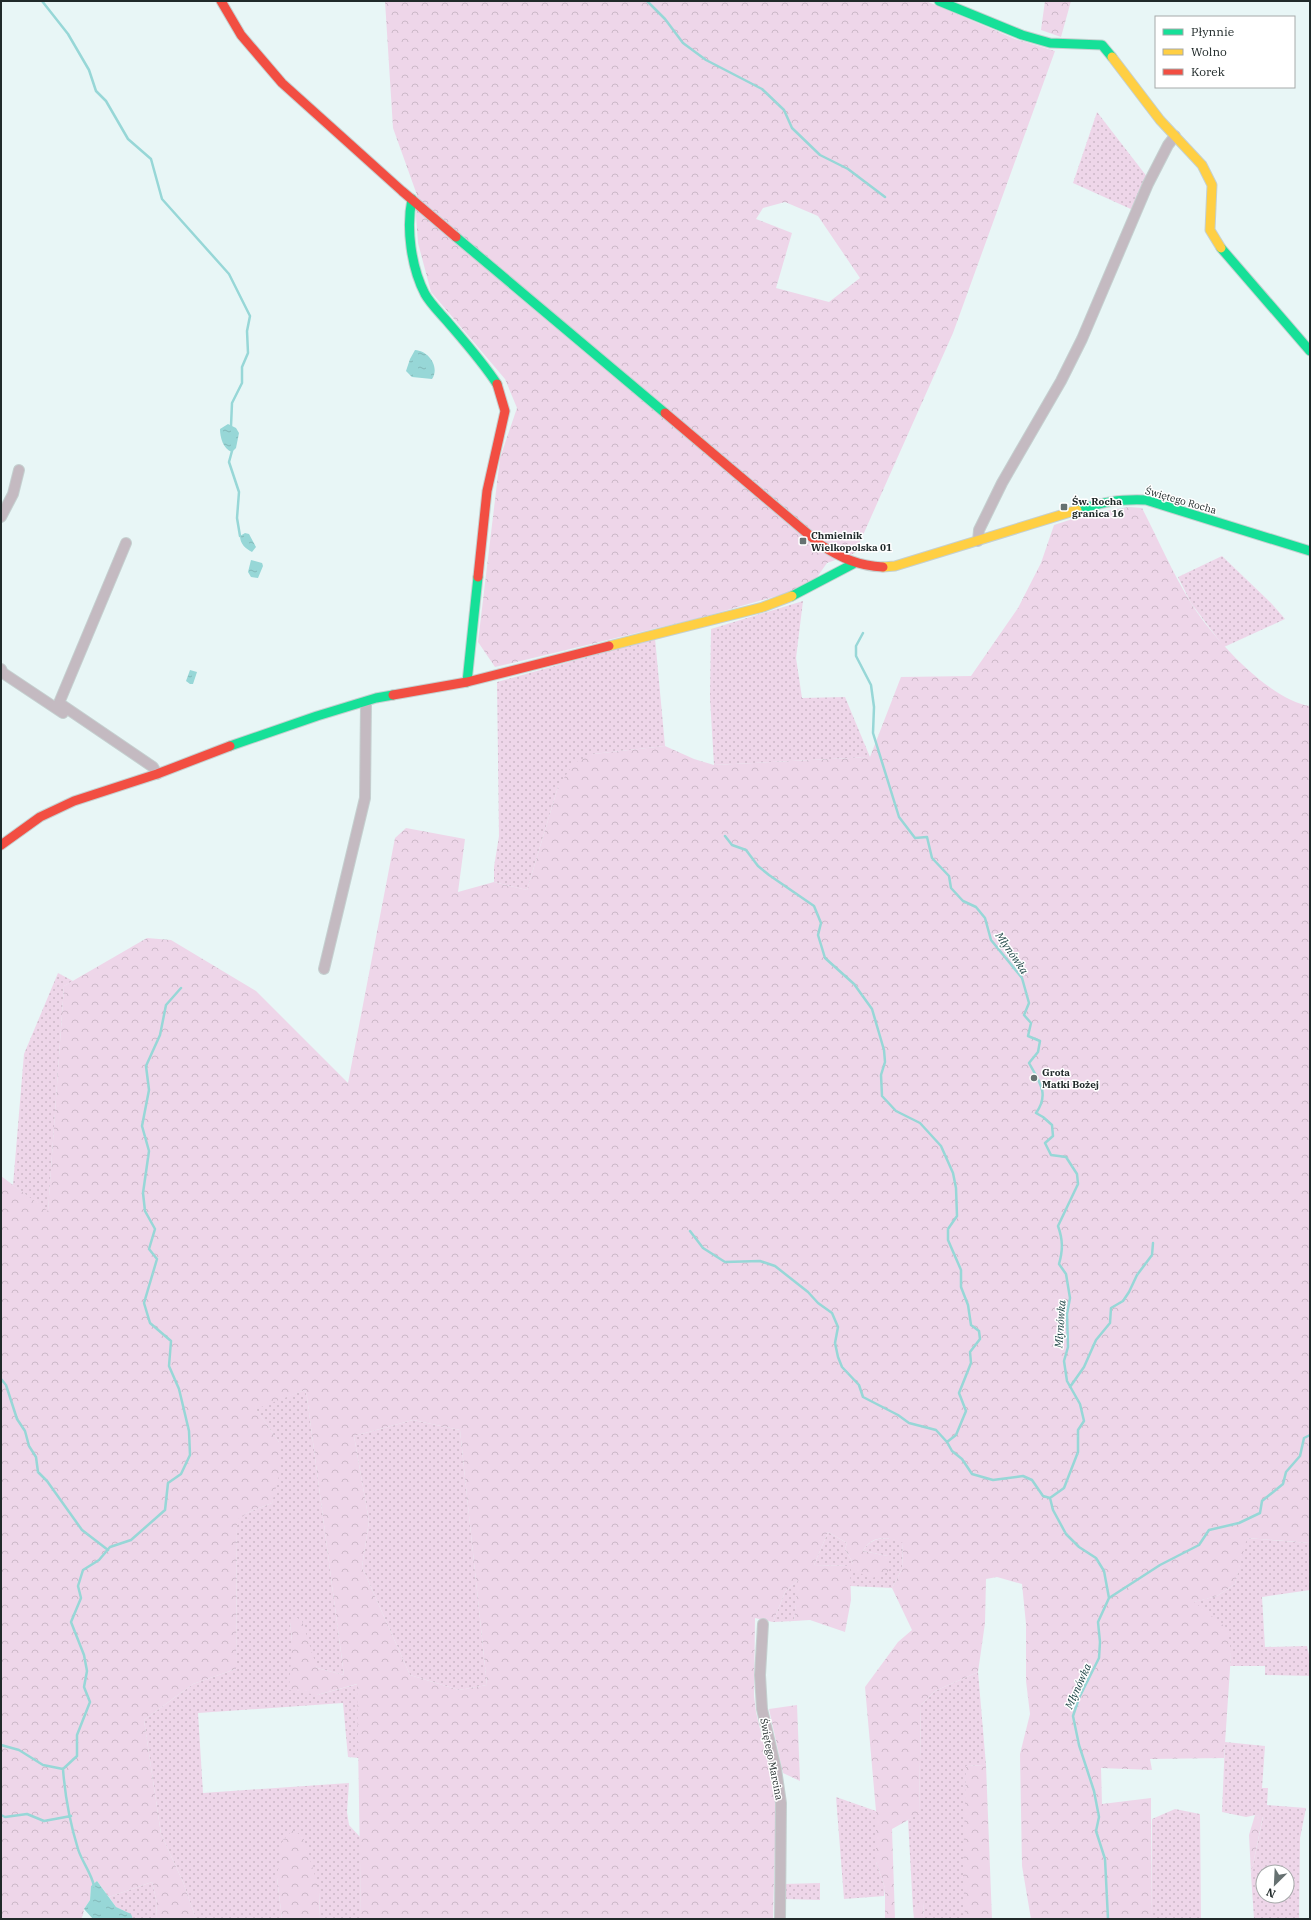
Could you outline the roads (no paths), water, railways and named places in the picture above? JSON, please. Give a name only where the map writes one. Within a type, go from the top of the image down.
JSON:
[{"type":"street","points":[[1,845],[48,813],[74,801],[156,773],[261,734],[366,702],[467,682],[763,607],[797,595],[828,580],[853,564],[821,545],[412,199],[282,83],[241,35],[221,1]]},
{"type":"street","points":[[939,1],[1022,35],[1050,43],[1102,45],[1160,120],[1202,165],[1212,185],[1210,230],[1218,245],[1310,351]]},
{"type":"street","points":[[978,541],[979,530],[1002,483],[1061,382],[1082,339],[1148,184],[1175,136]]},
{"type":"street","points":[[412,199],[409,213],[411,245],[416,274],[426,295],[487,368],[498,386],[505,411],[487,491],[467,682]]},
{"type":"street","points":[[1,517],[13,494],[19,470]]},
{"type":"street","name":"Świętego Rocha","points":[[853,564],[867,567],[895,566],[1107,501],[1132,498],[1160,504],[1310,551]]},
{"type":"street","points":[[126,543],[59,703],[153,767],[156,773]]},
{"type":"street","points":[[1,670],[3,673],[101,740],[156,773]]},
{"type":"street","points":[[324,969],[365,798],[366,702]]},
{"type":"street","name":"Świętego Marcina","points":[[763,1624],[760,1675],[762,1709],[776,1769],[781,1803],[780,1919]]},
{"type":"water","points":[[415,350],[425,353],[432,360],[435,370],[432,379],[412,377],[406,371]]},
{"type":"water","points":[[228,424],[236,428],[239,433],[236,448],[232,452],[224,446],[220,429]]},
{"type":"water","points":[[245,533],[249,534],[256,547],[252,552],[242,544],[240,536]]},
{"type":"water","points":[[251,560],[262,563],[263,566],[258,578],[251,577],[248,572]]},
{"type":"water","points":[[190,670],[197,672],[193,684],[186,681]]},
{"type":"water","points":[[97,1881],[116,1907],[131,1914],[133,1919],[93,1919],[84,1909],[90,1900],[91,1886]]},
{"type":"waterway","points":[[42,1],[68,34],[89,70],[96,91],[106,101],[128,139],[151,159],[162,199],[229,274],[250,316],[247,331],[248,353],[242,367],[242,383],[232,403],[231,426]]},
{"type":"waterway","points":[[647,1],[665,19],[683,43],[706,60],[762,89],[784,110],[792,128],[820,155],[848,169],[885,197]]},
{"type":"waterway","points":[[232,451],[229,462],[239,492],[237,518],[240,536]]},
{"type":"waterway","name":"Młynówka","points":[[863,633],[856,646],[856,656],[871,685],[874,707],[873,733],[899,817],[915,838],[927,837],[932,858],[949,876],[951,888],[963,901],[976,907],[985,918],[991,940],[1022,978],[1029,1003],[1024,1015],[1031,1023],[1028,1036],[1040,1041],[1038,1052],[1029,1063],[1042,1088],[1043,1094],[1040,1106],[1036,1113],[1052,1125],[1053,1136],[1045,1143],[1051,1155],[1066,1157],[1077,1174],[1078,1184],[1058,1226],[1062,1245],[1059,1264],[1066,1274],[1070,1298],[1067,1314],[1068,1347],[1064,1361],[1067,1381],[1080,1404],[1084,1421],[1078,1430],[1078,1452],[1064,1488],[1050,1498],[1053,1510],[1066,1534],[1079,1547],[1096,1558],[1104,1571],[1109,1598],[1098,1622],[1100,1642],[1099,1658],[1079,1698],[1073,1716],[1079,1745],[1094,1791],[1099,1817],[1096,1831],[1105,1859],[1108,1919]]},
{"type":"waterway","points":[[725,836],[732,845],[746,850],[758,866],[769,875],[814,906],[821,923],[818,935],[825,958],[854,984],[872,1009],[884,1050],[885,1062],[881,1075],[882,1096],[896,1111],[920,1123],[941,1146],[953,1173],[956,1188],[957,1216],[948,1229],[948,1240],[961,1270],[961,1287],[968,1305],[971,1325],[979,1331],[980,1339],[970,1352],[971,1363],[959,1393],[966,1411],[956,1435],[947,1442],[952,1451],[962,1459],[972,1474],[993,1480],[1023,1476],[1032,1480],[1043,1496],[1050,1498]]},
{"type":"waterway","points":[[94,1886],[75,1839],[68,1809],[63,1769],[77,1756],[77,1735],[90,1702],[84,1687],[87,1671],[84,1655],[71,1622],[81,1598],[78,1586],[83,1570],[99,1560],[110,1547],[131,1540],[165,1510],[168,1483],[181,1474],[190,1455],[189,1431],[179,1389],[169,1366],[171,1341],[150,1323],[144,1303],[157,1259],[149,1249],[155,1229],[145,1211],[143,1193],[149,1151],[142,1126],[149,1090],[146,1066],[160,1035],[166,1005],[181,988]]},
{"type":"waterway","points":[[690,1231],[703,1248],[725,1262],[760,1261],[775,1266],[808,1292],[818,1303],[832,1313],[838,1327],[835,1343],[838,1357],[842,1367],[859,1385],[863,1397],[898,1415],[909,1423],[936,1430],[947,1442]]},
{"type":"waterway","points":[[1070,1387],[1084,1367],[1096,1340],[1110,1323],[1111,1308],[1123,1301],[1137,1275],[1152,1255],[1153,1243]]},
{"type":"waterway","points":[[1,1379],[6,1385],[17,1419],[25,1431],[29,1446],[36,1457],[38,1472],[47,1481],[82,1530],[108,1550]]},
{"type":"waterway","points":[[1109,1598],[1160,1565],[1199,1545],[1209,1530],[1239,1523],[1260,1513],[1262,1501],[1283,1484],[1286,1472],[1300,1456],[1304,1438],[1310,1435]]},
{"type":"waterway","points":[[1,1745],[19,1750],[43,1765],[63,1769]]},
{"type":"waterway","points":[[1,1815],[5,1817],[27,1814],[44,1821],[71,1816]]},
{"type":"place","name":"Św. Rocha granica 16","points":[[1064,507]]},
{"type":"place","name":"Chmielnik Wielkopolska 01","points":[[803,541]]},
{"type":"place","name":"Grota Matki Bożej","points":[[1034,1078]]}]
